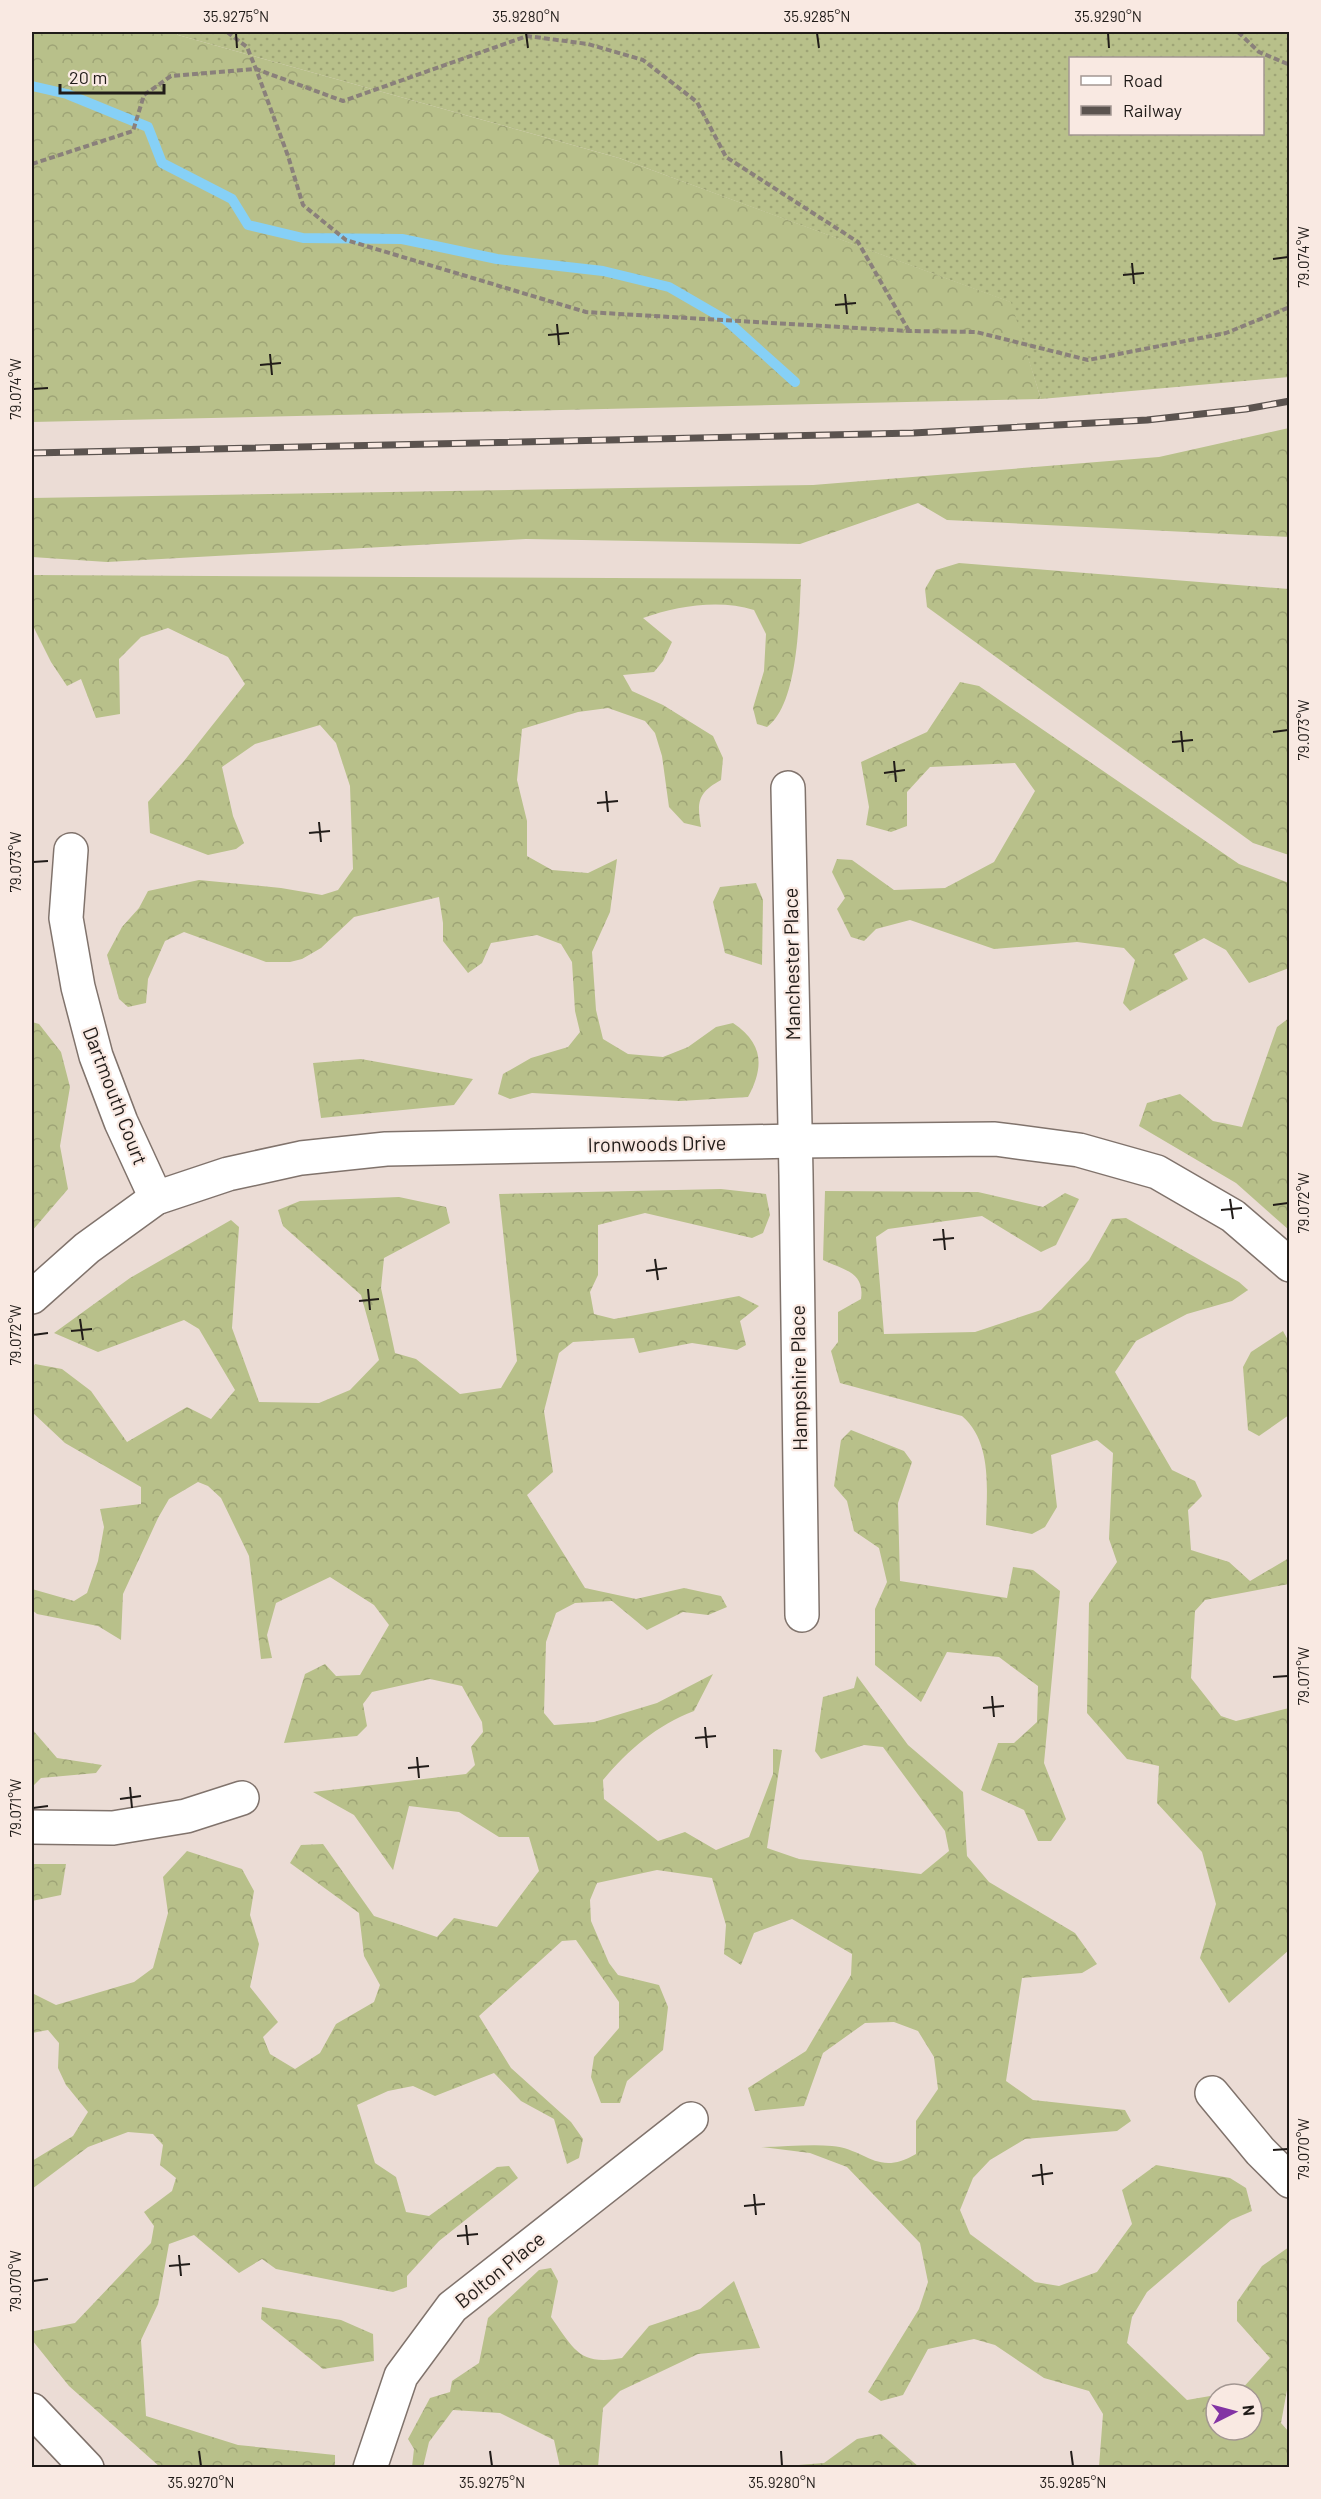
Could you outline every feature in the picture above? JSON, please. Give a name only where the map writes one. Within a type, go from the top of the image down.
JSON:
[{"type":"street","name":"Manchester Place","points":[[788,788],[796,1141]]},
{"type":"street","name":"Dartmouth Court","points":[[71,850],[66,918],[78,987],[100,1067],[121,1122],[156,1198]]},
{"type":"street","name":"Ironwoods Drive","points":[[32,1297],[87,1248],[156,1198],[228,1174],[301,1158],[386,1149],[995,1139],[1079,1150],[1157,1172],[1233,1215],[1290,1264]]},
{"type":"street","name":"Hampshire Place","points":[[796,1141],[801,1616]]},
{"type":"street","points":[[32,1827],[113,1828],[186,1816],[242,1798]]},
{"type":"street","points":[[1212,2093],[1260,2151],[1290,2181]]},
{"type":"street","name":"Bolton Place","points":[[370,2468],[401,2376],[452,2307],[691,2119]]},
{"type":"street","points":[[32,2410],[87,2468]]},
{"type":"path","points":[[227,32],[247,47],[288,156],[303,205],[346,240],[586,312],[909,331],[976,332],[1088,360],[1226,333],[1290,307]]},
{"type":"path","points":[[1238,32],[1259,52],[1290,65]]},
{"type":"path","points":[[32,164],[133,131],[144,95],[171,76],[256,69],[343,100],[527,36],[588,44],[643,60],[697,102],[726,157],[858,242],[909,331]]},
{"type":"green space","points":[[32,32],[175,32],[178,35],[619,158],[1011,302],[1041,399],[32,422]]},
{"type":"green space","points":[[175,32],[1289,32],[1289,377],[1041,399],[1010,302],[619,158],[178,35]]},
{"type":"green space","points":[[1289,428],[1289,537],[947,520],[918,503],[800,544],[526,539],[107,562],[32,557],[32,498],[813,485],[1159,457]]},
{"type":"green space","points":[[959,563],[1289,589],[1289,855],[1253,843],[927,607],[925,589],[936,570]]},
{"type":"green space","points":[[32,575],[801,579],[798,636],[791,680],[778,716],[767,727],[757,724],[753,708],[764,671],[766,634],[754,610],[727,605],[698,605],[643,618],[672,642],[663,661],[654,672],[623,675],[632,691],[663,705],[713,736],[723,758],[721,780],[707,789],[699,805],[701,827],[684,823],[669,807],[662,756],[655,733],[645,721],[608,708],[578,712],[522,729],[517,780],[527,821],[527,856],[552,870],[588,873],[617,859],[610,912],[592,952],[596,1010],[603,1039],[628,1054],[663,1057],[688,1047],[716,1027],[733,1023],[751,1039],[758,1057],[757,1076],[748,1097],[680,1101],[532,1093],[510,1099],[498,1094],[503,1074],[531,1058],[568,1047],[580,1032],[575,1011],[572,962],[561,944],[537,935],[491,943],[482,963],[468,973],[443,941],[439,897],[354,917],[321,948],[302,959],[290,962],[266,962],[184,932],[165,941],[148,979],[146,1003],[128,1007],[119,999],[107,955],[122,927],[139,908],[148,891],[199,880],[281,888],[322,895],[338,890],[353,869],[350,786],[336,743],[320,725],[255,744],[222,767],[233,816],[244,843],[236,849],[208,855],[150,833],[148,802],[245,684],[228,657],[168,628],[141,637],[119,659],[120,714],[96,718],[81,679],[67,686],[32,628]]},
{"type":"green space","points":[[960,682],[979,686],[1239,864],[1289,883],[1289,968],[1249,983],[1226,950],[1204,938],[1174,954],[1188,979],[1130,1011],[1123,1003],[1135,960],[1124,948],[1077,942],[994,949],[910,920],[876,929],[864,941],[851,937],[837,909],[845,898],[832,872],[837,859],[852,860],[894,890],[945,888],[994,862],[1035,791],[1015,763],[930,767],[907,792],[907,826],[891,832],[866,825],[869,807],[861,762],[927,732]]},
{"type":"green space","points":[[756,883],[763,900],[762,965],[725,953],[713,902],[720,887]]},
{"type":"green space","points":[[1289,1018],[1289,1230],[1236,1183],[1139,1126],[1147,1103],[1180,1094],[1213,1121],[1242,1127],[1277,1027]]},
{"type":"green space","points":[[32,1022],[39,1024],[61,1052],[70,1087],[60,1146],[68,1189],[32,1231]]},
{"type":"green space","points":[[361,1059],[473,1079],[454,1105],[321,1118],[313,1063]]},
{"type":"green space","points":[[721,1189],[766,1194],[770,1215],[763,1233],[752,1238],[645,1213],[598,1225],[598,1275],[590,1292],[594,1314],[614,1319],[739,1296],[759,1306],[740,1321],[746,1345],[737,1350],[692,1343],[639,1353],[634,1338],[573,1342],[559,1353],[544,1411],[553,1472],[527,1495],[585,1588],[636,1599],[684,1588],[721,1596],[727,1607],[708,1615],[683,1612],[647,1630],[612,1601],[575,1603],[556,1613],[546,1642],[544,1713],[554,1725],[594,1722],[657,1703],[713,1674],[694,1711],[668,1723],[644,1740],[603,1780],[604,1799],[658,1841],[685,1832],[716,1850],[749,1837],[773,1774],[773,1749],[782,1750],[767,1848],[799,1859],[921,1874],[949,1851],[945,1831],[883,1747],[864,1745],[821,1759],[815,1751],[823,1697],[854,1688],[857,1676],[908,1745],[963,1792],[967,1856],[989,1882],[1075,1933],[1097,1964],[1082,1973],[1022,1978],[1006,2081],[1033,2100],[1125,2110],[1131,2121],[1117,2131],[1025,2139],[990,2160],[973,2178],[960,2210],[970,2234],[1035,2282],[1059,2286],[1097,2272],[1132,2224],[1122,2190],[1156,2165],[1230,2178],[1246,2188],[1252,2211],[1231,2220],[1147,2292],[1132,2317],[1127,2343],[1187,2400],[1204,2397],[1204,2442],[1264,2442],[1264,2382],[1248,2382],[1270,2358],[1237,2321],[1237,2302],[1262,2266],[1289,2247],[1289,2379],[1281,2423],[1289,2432],[1289,2467],[1099,2467],[1103,2414],[1089,2391],[1044,2378],[995,2345],[974,2339],[928,2349],[903,2395],[881,2401],[868,2392],[919,2309],[928,2282],[920,2243],[847,2167],[810,2153],[761,2147],[832,2146],[844,2148],[872,2160],[891,2163],[916,2154],[916,2121],[938,2089],[934,2057],[918,2031],[894,2022],[865,2023],[823,2053],[804,2106],[755,2111],[748,2088],[806,2051],[851,1975],[852,1954],[792,1919],[754,1933],[741,1965],[724,1954],[726,1925],[712,1878],[657,1870],[597,1883],[590,1900],[591,1921],[609,1963],[618,1975],[659,1985],[668,2007],[663,2050],[627,2081],[620,2103],[601,2103],[591,2077],[594,2057],[619,2028],[619,2002],[576,1940],[562,1941],[479,2016],[511,2068],[571,2122],[583,2139],[579,2158],[567,2164],[554,2119],[521,2101],[494,2073],[435,2096],[413,2086],[388,2091],[357,2105],[375,2163],[396,2177],[406,2212],[429,2216],[497,2167],[509,2166],[518,2178],[439,2241],[407,2276],[407,2287],[393,2292],[351,2284],[276,2269],[262,2259],[239,2273],[194,2235],[169,2244],[158,2304],[141,2340],[146,2416],[238,2445],[335,2455],[335,2467],[160,2467],[69,2386],[32,2340],[34,2331],[75,2323],[151,2243],[154,2226],[144,2212],[172,2191],[176,2178],[160,2165],[163,2145],[153,2134],[128,2132],[88,2147],[32,2189],[32,2161],[73,2136],[88,2112],[66,2085],[58,2068],[59,2043],[48,2030],[32,2033],[32,1993],[56,2005],[134,1982],[153,1968],[168,1913],[163,1877],[187,1851],[242,1869],[254,1891],[250,1915],[259,1944],[250,1987],[278,2022],[263,2037],[270,2054],[295,2069],[320,2053],[336,2024],[374,2002],[380,1985],[364,1956],[359,1913],[290,1863],[301,1845],[323,1844],[374,1916],[437,1937],[454,1918],[497,1927],[539,1871],[529,1837],[499,1837],[459,1812],[409,1806],[393,1870],[354,1815],[313,1792],[466,1774],[475,1765],[471,1747],[483,1732],[482,1722],[462,1686],[430,1679],[372,1692],[363,1704],[367,1726],[357,1736],[284,1743],[305,1674],[325,1664],[336,1676],[360,1675],[389,1625],[374,1605],[330,1577],[276,1603],[267,1635],[272,1658],[261,1659],[249,1556],[221,1498],[208,1486],[198,1482],[169,1499],[158,1518],[123,1594],[121,1640],[98,1626],[37,1614],[32,1610],[32,1589],[74,1601],[87,1593],[98,1561],[104,1527],[100,1509],[141,1504],[141,1487],[65,1443],[32,1412],[32,1369],[35,1364],[62,1369],[91,1391],[127,1442],[187,1407],[211,1419],[235,1390],[199,1329],[184,1320],[98,1352],[54,1333],[130,1278],[231,1220],[239,1227],[232,1328],[259,1402],[319,1403],[350,1390],[379,1360],[361,1295],[283,1226],[278,1210],[300,1201],[399,1197],[446,1207],[450,1223],[384,1258],[381,1288],[395,1353],[416,1359],[460,1394],[501,1388],[517,1361],[499,1194]]},
{"type":"green space","points":[[825,1191],[978,1192],[1043,1207],[1065,1193],[1079,1199],[1056,1245],[1041,1252],[982,1216],[888,1229],[876,1237],[884,1334],[975,1332],[1041,1310],[1089,1260],[1112,1219],[1126,1218],[1239,1282],[1248,1290],[1232,1301],[1187,1314],[1136,1341],[1115,1372],[1172,1470],[1195,1481],[1202,1496],[1188,1510],[1191,1550],[1229,1562],[1250,1581],[1289,1558],[1289,1584],[1205,1600],[1195,1611],[1191,1678],[1221,1716],[1236,1721],[1289,1708],[1289,1950],[1229,2003],[1200,1958],[1216,1904],[1202,1852],[1157,1803],[1159,1766],[1127,1759],[1087,1713],[1089,1603],[1117,1562],[1109,1539],[1113,1453],[1097,1440],[1051,1455],[1057,1507],[1045,1527],[1032,1534],[986,1525],[987,1481],[983,1452],[972,1427],[962,1416],[840,1383],[831,1351],[838,1342],[838,1312],[861,1299],[861,1290],[860,1283],[851,1273],[823,1260]]},
{"type":"green space","points":[[1283,1331],[1289,1342],[1289,1415],[1259,1436],[1248,1430],[1243,1367],[1251,1352]]},
{"type":"green space","points":[[851,1430],[904,1451],[912,1462],[898,1503],[900,1581],[1007,1598],[1013,1567],[1033,1570],[1060,1591],[1044,1763],[1066,1819],[1051,1841],[1038,1841],[1024,1810],[981,1790],[998,1743],[1014,1743],[1037,1722],[1038,1686],[999,1657],[947,1652],[921,1702],[875,1665],[875,1609],[887,1582],[879,1548],[854,1531],[847,1501],[834,1486],[841,1440]]},
{"type":"green space","points":[[32,1729],[57,1758],[102,1765],[96,1773],[41,1778],[32,1787]]},
{"type":"green space","points":[[32,1864],[66,1864],[61,1895],[32,1901]]},
{"type":"green space","points":[[551,2268],[558,2281],[551,2317],[572,2346],[587,2357],[608,2360],[622,2358],[649,2326],[700,2309],[734,2281],[760,2348],[698,2354],[620,2391],[603,2408],[598,2467],[560,2467],[554,2440],[500,2413],[453,2410],[429,2442],[423,2467],[412,2467],[414,2449],[408,2439],[430,2398],[450,2392],[452,2381],[479,2363],[488,2318],[539,2270]]},
{"type":"green space","points":[[262,2307],[341,2320],[373,2334],[374,2361],[323,2369],[261,2319]]},
{"type":"green space","points":[[881,2434],[919,2467],[773,2467],[824,2463],[857,2439]]},
{"type":"waterway","points":[[32,86],[67,94],[148,127],[162,163],[232,199],[248,225],[303,238],[402,239],[497,259],[603,271],[669,287],[726,320],[795,382]]},
{"type":"railway","points":[[32,453],[913,433],[1147,420],[1246,409],[1290,401]]}]
